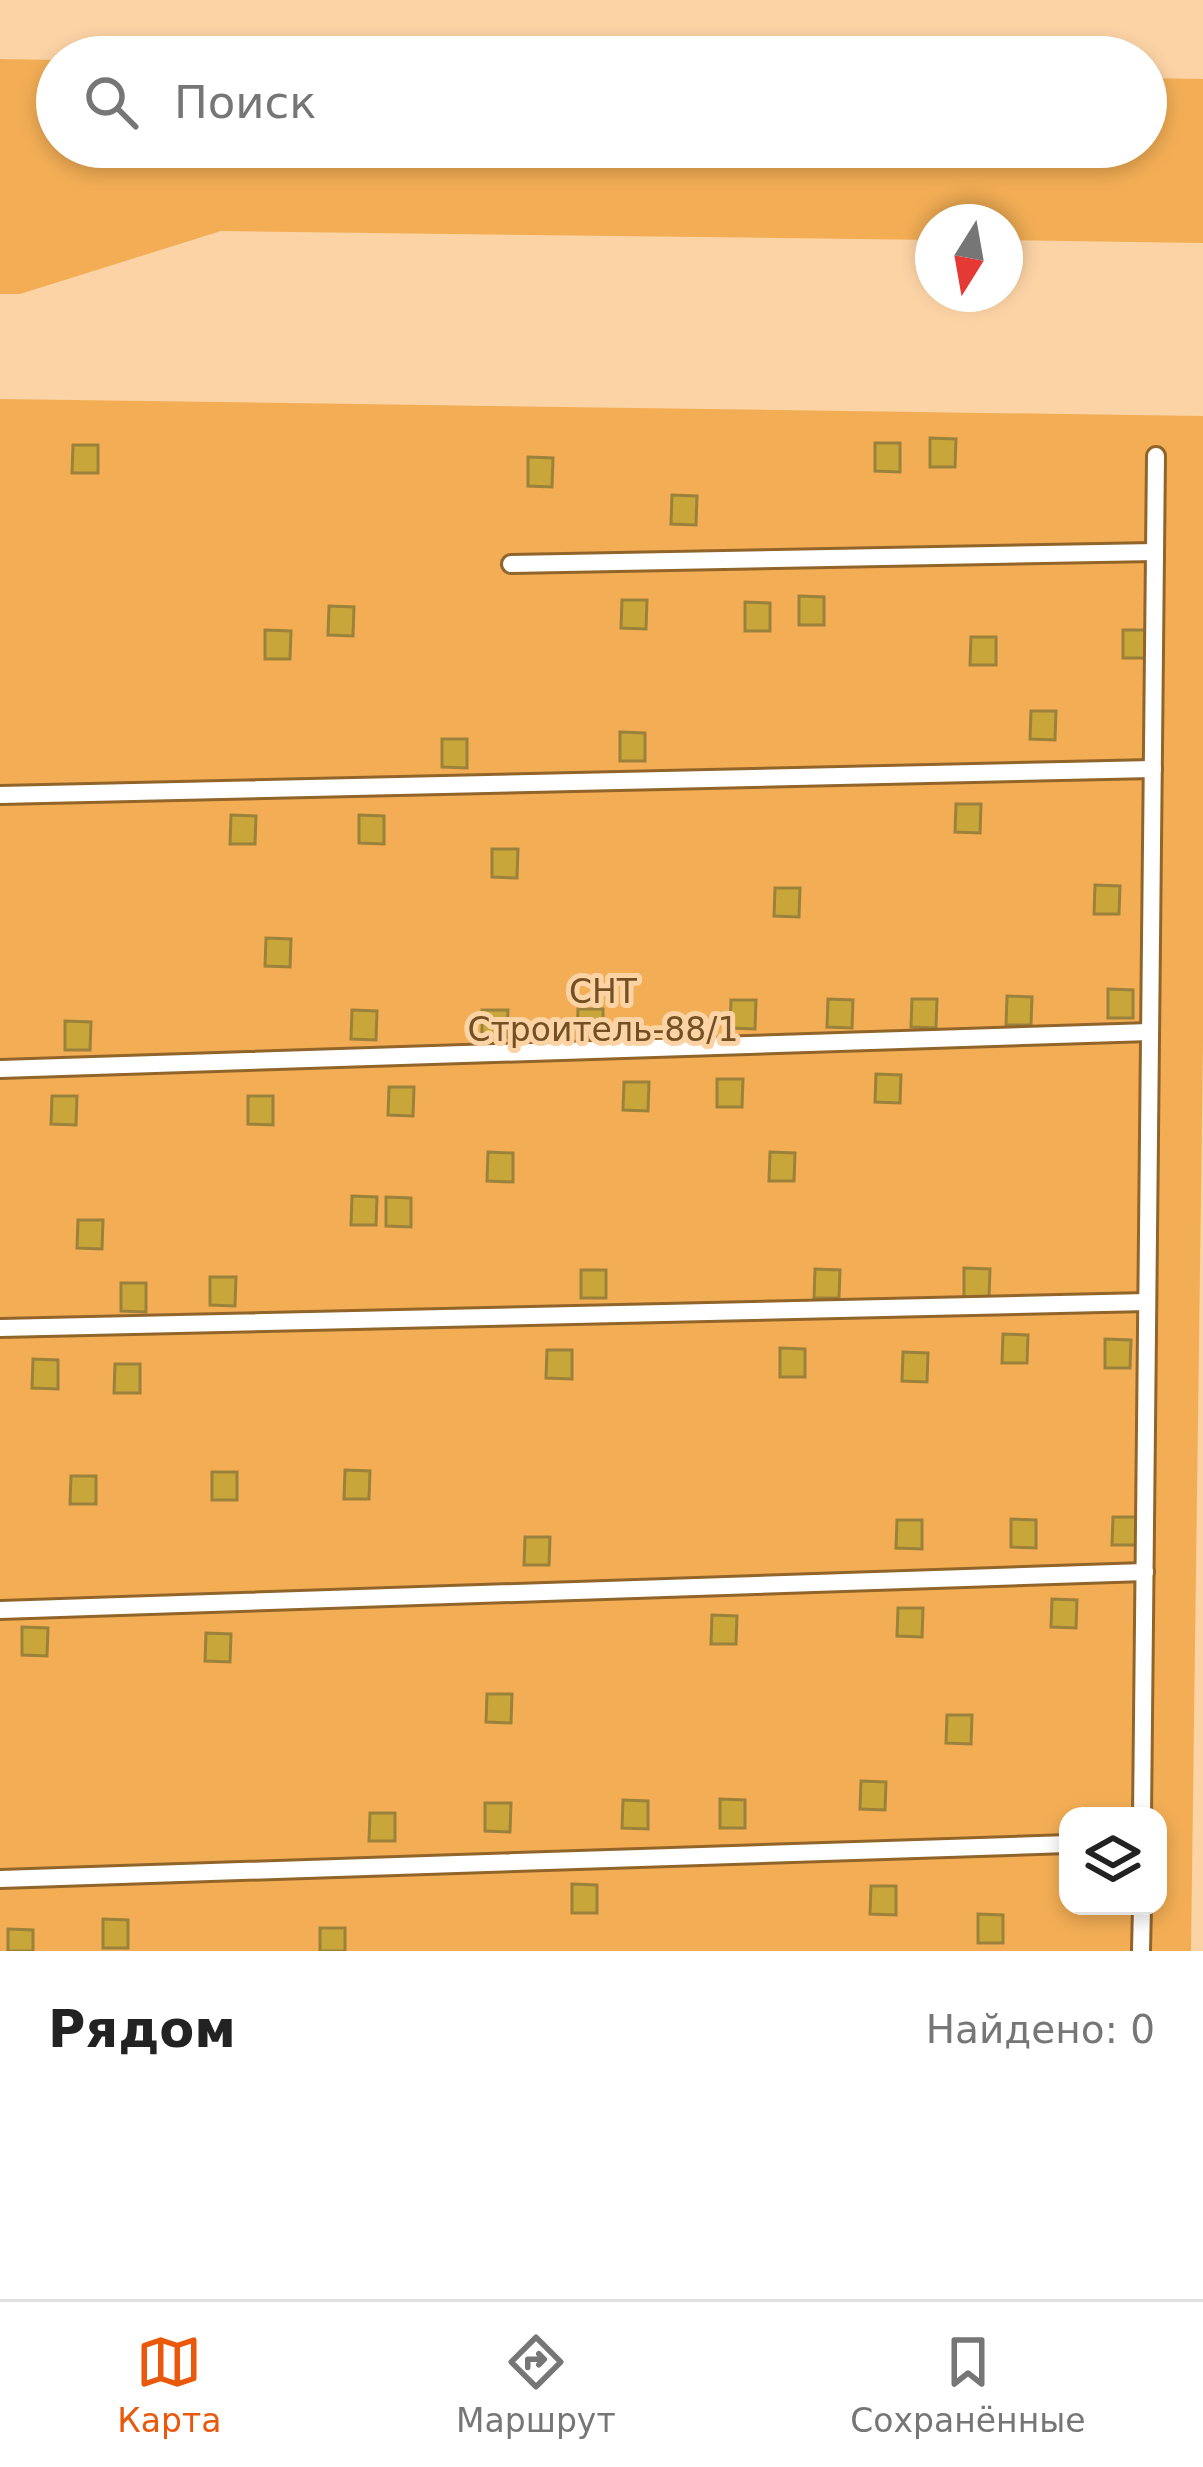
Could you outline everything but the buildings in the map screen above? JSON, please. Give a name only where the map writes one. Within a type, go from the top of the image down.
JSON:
[{"type":"lane","points":[[1142,1807],[1156,456]]},
{"type":"lane","points":[[511,564],[1155,552]]},
{"type":"lane","points":[[0,795],[1153,769]]},
{"type":"lane","points":[[0,1069],[1150,1032]]},
{"type":"lane","points":[[0,1328],[1148,1302]]},
{"type":"lane","points":[[0,1610],[1145,1573]]},
{"type":"lane","points":[[0,1879],[1059,1844]]},
{"type":"lane","points":[[1141,1951],[1142,1915]]},
{"type":"green space","points":[[0,59],[36,60],[36,168],[1167,168],[1167,78],[1203,79],[1203,243],[1023,240],[1023,204],[915,204],[915,240],[221,231],[20,294],[0,294]]},
{"type":"green space","name":"СНТ Строитель-88/1","points":[[0,399],[1203,416],[1203,1042],[1191,1951],[0,1951]]}]
